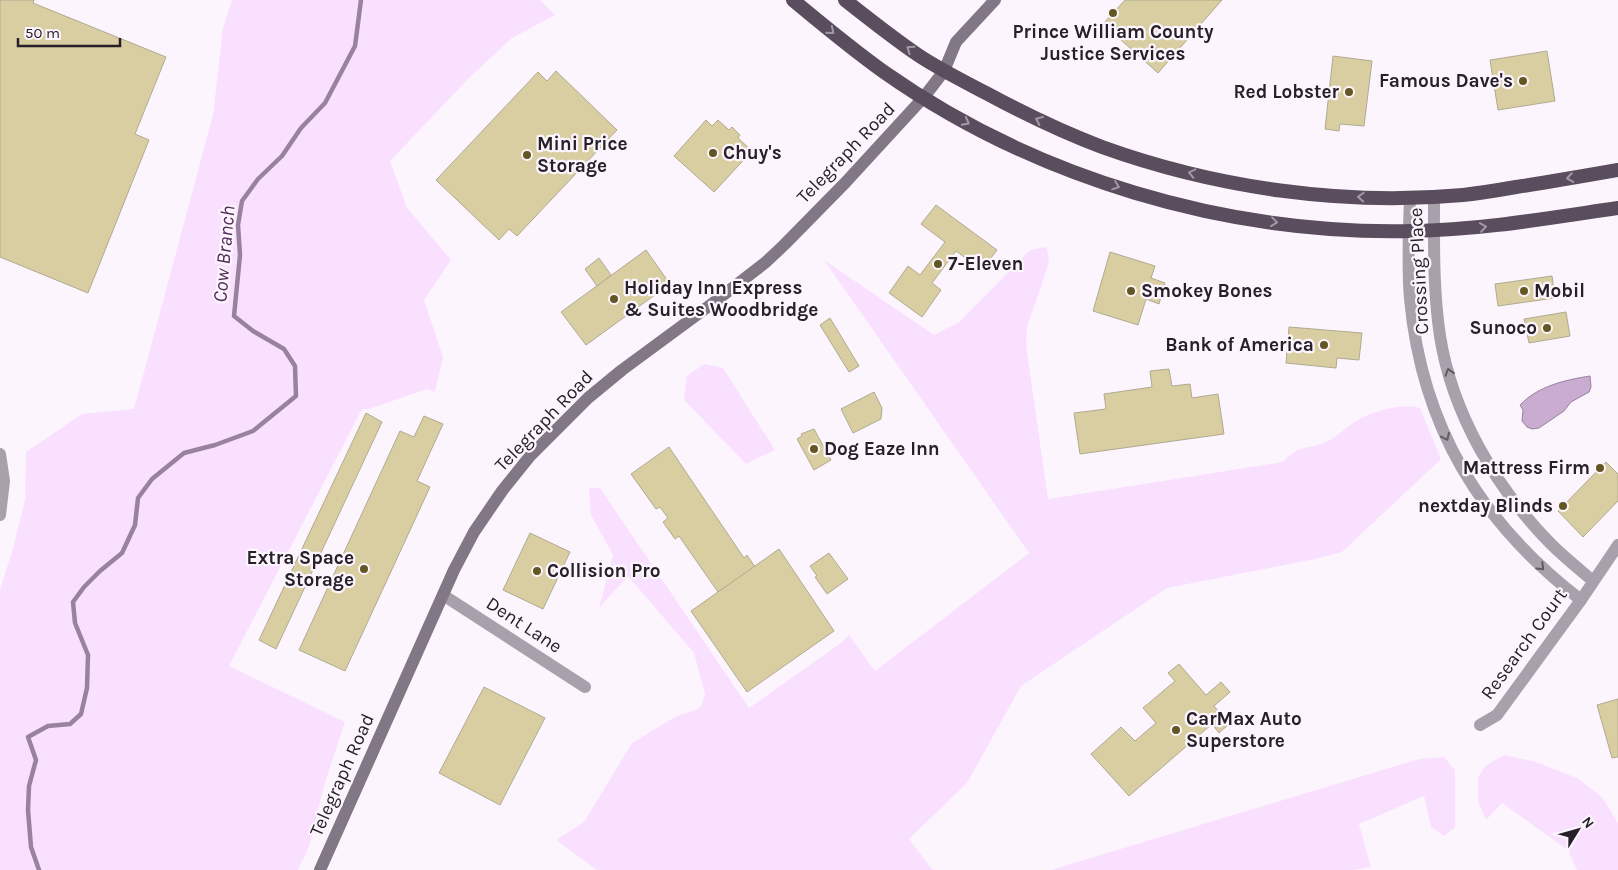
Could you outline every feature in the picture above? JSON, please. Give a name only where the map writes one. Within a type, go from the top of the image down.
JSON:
[{"type":"highway","points":[[793,0],[833,34],[870,61],[966,122],[1045,160],[1154,198],[1217,213],[1263,221],[1323,228],[1409,231],[1476,228],[1618,208]]},
{"type":"highway","points":[[846,0],[884,31],[944,71],[1014,108],[1102,146],[1144,160],[1240,183],[1309,194],[1363,198],[1410,197],[1463,195],[1618,170]]},
{"type":"main road","name":"Telegraph Road","points":[[320,870],[443,595],[474,532],[502,491],[530,456],[588,398],[766,262],[845,183],[924,97],[944,71],[956,42],[995,0]]},
{"type":"street","name":"Crossing Place","points":[[1434,196],[1436,298],[1440,335],[1449,372],[1466,420],[1493,470],[1522,511],[1551,544],[1593,581]]},
{"type":"street","name":"Crossing Place","points":[[1410,197],[1408,268],[1410,299],[1418,351],[1428,392],[1449,444],[1469,481],[1507,533],[1551,577],[1580,600]]},
{"type":"street","points":[[0,454],[4,481],[0,515]]},
{"type":"street","points":[[1593,581],[1618,545]]},
{"type":"street","name":"Research Court","points":[[1480,725],[1497,714],[1593,581]]},
{"type":"street","name":"Dent Lane","points":[[443,595],[585,687]]},
{"type":"shaded area","points":[[232,0],[540,0],[555,15],[512,38],[469,78],[390,161],[407,208],[451,260],[424,300],[443,357],[435,392],[427,389],[369,409],[362,409],[229,666],[345,722],[323,789],[310,844],[298,870],[0,870],[0,590],[14,545],[25,499],[26,452],[82,414],[134,409],[213,115],[223,28]]},
{"type":"shaded area","points":[[1047,247],[1049,263],[1027,327],[1026,345],[1048,499],[1283,462],[1300,449],[1332,439],[1353,423],[1368,415],[1404,407],[1420,408],[1441,459],[1342,552],[1167,588],[1021,686],[967,783],[909,839],[931,868],[935,870],[597,870],[556,840],[584,822],[632,743],[675,717],[700,708],[705,694],[694,653],[628,576],[599,608],[613,555],[591,515],[589,488],[600,488],[749,708],[841,643],[849,635],[875,671],[1029,553],[824,260],[934,335],[959,322],[1030,250]]},
{"type":"shaded area","points":[[704,364],[723,368],[775,450],[746,464],[684,400],[687,376]]},
{"type":"shaded area","points":[[1590,376],[1591,387],[1589,392],[1571,402],[1564,411],[1539,428],[1532,429],[1527,427],[1522,421],[1523,410],[1520,405],[1527,398],[1552,385]]},
{"type":"shaded area","points":[[1505,755],[1536,762],[1577,778],[1602,797],[1618,823],[1618,870],[1577,870],[1568,850],[1502,803],[1486,820],[1478,802],[1478,777],[1486,765]]},
{"type":"shaded area","points":[[1444,757],[1455,770],[1455,827],[1444,836],[1431,827],[1424,796],[1359,824],[1371,867],[1353,870],[1051,870],[1419,759]]},
{"type":"building","points":[[0,0],[34,0],[33,3],[166,57],[135,134],[149,140],[88,293],[0,257]]},
{"type":"building","points":[[1125,0],[1222,0],[1158,73],[1103,24]]},
{"type":"building","name":"Famous Dave's","points":[[1547,51],[1555,101],[1498,110],[1490,60]]},
{"type":"building","name":"Red Lobster","points":[[1333,56],[1372,61],[1364,126],[1340,124],[1339,131],[1325,129]]},
{"type":"building","name":"Mini Price Storage","points":[[556,71],[617,130],[517,236],[509,229],[499,240],[436,180],[538,72],[547,81]]},
{"type":"building","name":"Chuy's","points":[[706,120],[712,126],[718,120],[729,130],[732,127],[740,135],[738,138],[752,151],[714,192],[674,156]]},
{"type":"building","name":"7-Eleven","points":[[936,205],[997,250],[982,270],[956,251],[932,283],[941,290],[922,317],[889,293],[908,266],[920,275],[945,242],[921,224]]},
{"type":"building","name":"Holiday Inn Express & Suites Woodbridge","points":[[646,250],[670,284],[586,345],[561,312]]},
{"type":"building","name":"Smokey Bones","points":[[1110,252],[1155,266],[1151,278],[1165,283],[1159,304],[1146,299],[1138,325],[1093,311]]},
{"type":"building","points":[[599,258],[611,275],[597,286],[585,269]]},
{"type":"building","points":[[1552,276],[1555,298],[1498,306],[1495,284]]},
{"type":"building","name":"Sunoco","points":[[1566,312],[1570,336],[1529,343],[1524,319]]},
{"type":"building","points":[[830,318],[859,366],[849,372],[820,325]]},
{"type":"building","name":"Bank of America","points":[[1289,327],[1362,333],[1359,360],[1337,358],[1336,368],[1286,363]]},
{"type":"building","points":[[1169,369],[1172,386],[1190,384],[1192,398],[1218,394],[1224,434],[1080,454],[1074,413],[1106,409],[1104,394],[1152,387],[1150,371]]},
{"type":"building","points":[[874,392],[882,408],[881,419],[853,433],[841,409]]},
{"type":"building","points":[[366,413],[382,422],[276,649],[259,640]]},
{"type":"building","name":"Extra Space Storage","points":[[424,416],[443,424],[417,481],[430,487],[345,671],[299,650],[400,431],[414,437]]},
{"type":"building","name":"Dog Eaze Inn","points":[[814,429],[831,460],[814,470],[797,439],[802,436],[801,434]]},
{"type":"building","points":[[669,447],[744,558],[747,555],[755,567],[718,592],[679,536],[675,539],[663,522],[668,518],[660,507],[656,509],[631,474]]},
{"type":"building","points":[[1606,462],[1618,474],[1618,501],[1583,537],[1558,511]]},
{"type":"building","name":"Collision Pro","points":[[530,533],[570,552],[543,609],[503,590]]},
{"type":"building","points":[[779,549],[834,631],[747,692],[691,611]]},
{"type":"building","points":[[829,553],[848,579],[827,594],[810,566]]},
{"type":"building","name":"CarMax Auto Superstore","points":[[1179,664],[1206,695],[1221,682],[1230,692],[1214,706],[1229,724],[1219,733],[1212,724],[1129,796],[1091,754],[1121,727],[1135,741],[1156,723],[1143,708],[1175,681],[1168,673]]},
{"type":"building","points":[[484,687],[545,718],[500,805],[439,773]]},
{"type":"building","points":[[1618,699],[1618,757],[1612,758],[1597,705]]},
{"type":"waterway","name":"Cow Branch","points":[[39,870],[31,847],[28,810],[29,786],[36,760],[28,737],[48,726],[70,724],[81,714],[87,688],[88,655],[75,623],[73,602],[84,587],[122,553],[135,525],[138,498],[152,479],[184,453],[215,445],[253,431],[296,396],[295,366],[284,349],[253,331],[234,316],[240,255],[238,225],[242,201],[258,179],[282,156],[301,128],[325,103],[355,46],[361,0]]},
{"type":"place","name":"Prince William County Justice Services","points":[[1113,13]]},
{"type":"place","name":"Famous Dave's","points":[[1523,81]]},
{"type":"place","name":"Red Lobster","points":[[1349,92]]},
{"type":"place","name":"Chuy's","points":[[713,153]]},
{"type":"place","name":"Mini Price Storage","points":[[527,155]]},
{"type":"place","name":"7-Eleven","points":[[938,264]]},
{"type":"place","name":"Smokey Bones","points":[[1131,291]]},
{"type":"place","name":"Mobil","points":[[1524,291]]},
{"type":"place","name":"Holiday Inn Express & Suites Woodbridge","points":[[614,299]]},
{"type":"place","name":"Sunoco","points":[[1547,328]]},
{"type":"place","name":"Bank of America","points":[[1324,345]]},
{"type":"place","name":"Dog Eaze Inn","points":[[814,449]]},
{"type":"place","name":"Mattress Firm","points":[[1600,468]]},
{"type":"place","name":"nextday Blinds","points":[[1563,506]]},
{"type":"place","name":"Extra Space Storage","points":[[364,569]]},
{"type":"place","name":"Collision Pro","points":[[537,571]]},
{"type":"place","name":"CarMax Auto Superstore","points":[[1176,730]]}]
